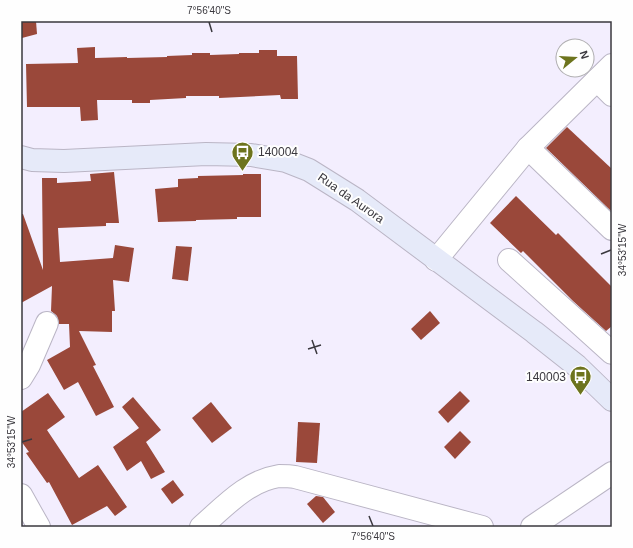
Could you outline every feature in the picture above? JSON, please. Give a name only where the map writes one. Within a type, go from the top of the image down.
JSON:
[{"type":"main road","name":"Rua da Aurora","points":[[26,158],[64,160],[206,154],[251,156],[286,161],[309,170],[357,200],[534,332],[576,366],[612,400]]},
{"type":"street","points":[[436,260],[528,148],[612,65]]},
{"type":"street","points":[[597,80],[612,95]]},
{"type":"street","points":[[528,148],[612,230]]},
{"type":"street","points":[[509,260],[612,353]]},
{"type":"street","points":[[21,378],[29,365],[47,323]]},
{"type":"street","points":[[532,527],[612,473]]},
{"type":"street","points":[[201,527],[242,491],[263,481],[279,476],[295,477],[482,527]]},
{"type":"street","points":[[21,495],[39,527]]},
{"type":"building","points":[[21,21],[36,21],[37,34],[22,38]]},
{"type":"building","points":[[95,47],[95,58],[167,57],[192,55],[192,53],[210,53],[210,55],[239,54],[259,53],[259,50],[277,50],[277,56],[297,56],[298,99],[281,99],[280,95],[219,98],[219,96],[186,96],[186,98],[150,100],[150,103],[132,103],[132,100],[97,100],[98,120],[81,121],[80,107],[27,107],[26,64],[78,63],[77,48]]},
{"type":"building","points":[[567,127],[612,169],[612,212],[546,148]]},
{"type":"building","points":[[114,172],[119,223],[106,223],[106,226],[58,228],[60,262],[113,258],[115,245],[134,248],[129,282],[113,280],[115,311],[112,311],[112,332],[79,331],[96,365],[93,366],[114,407],[96,416],[78,382],[64,390],[47,360],[70,347],[69,324],[59,324],[57,316],[51,311],[52,286],[21,303],[21,214],[23,214],[43,270],[42,178],[57,178],[57,183],[91,181],[90,174]]},
{"type":"building","points":[[261,174],[261,217],[158,222],[155,189],[178,187],[178,179],[198,178],[198,176]]},
{"type":"building","points":[[516,196],[556,235],[558,233],[612,287],[612,326],[606,331],[573,301],[523,251],[521,253],[490,223]]},
{"type":"building","points":[[176,246],[192,247],[188,281],[172,279]]},
{"type":"building","points":[[430,311],[440,323],[421,340],[411,329]]},
{"type":"building","points":[[460,391],[470,401],[448,423],[438,412]]},
{"type":"building","points":[[48,393],[65,417],[47,430],[79,478],[98,465],[127,507],[115,516],[107,506],[72,525],[49,482],[47,483],[26,453],[29,452],[21,441],[21,412]]},
{"type":"building","points":[[133,397],[161,430],[146,442],[165,472],[151,479],[141,461],[127,471],[113,447],[139,428],[122,407]]},
{"type":"building","points":[[211,402],[232,428],[212,443],[192,418]]},
{"type":"building","points":[[298,422],[320,423],[317,463],[296,462]]},
{"type":"building","points":[[460,431],[471,442],[455,459],[444,447]]},
{"type":"building","points":[[173,480],[184,495],[172,504],[161,489]]},
{"type":"building","points":[[316,496],[323,497],[335,512],[323,523],[307,504]]},
{"type":"place","name":"140004","points":[[243,172]]},
{"type":"place","name":"140003","points":[[581,396]]}]
